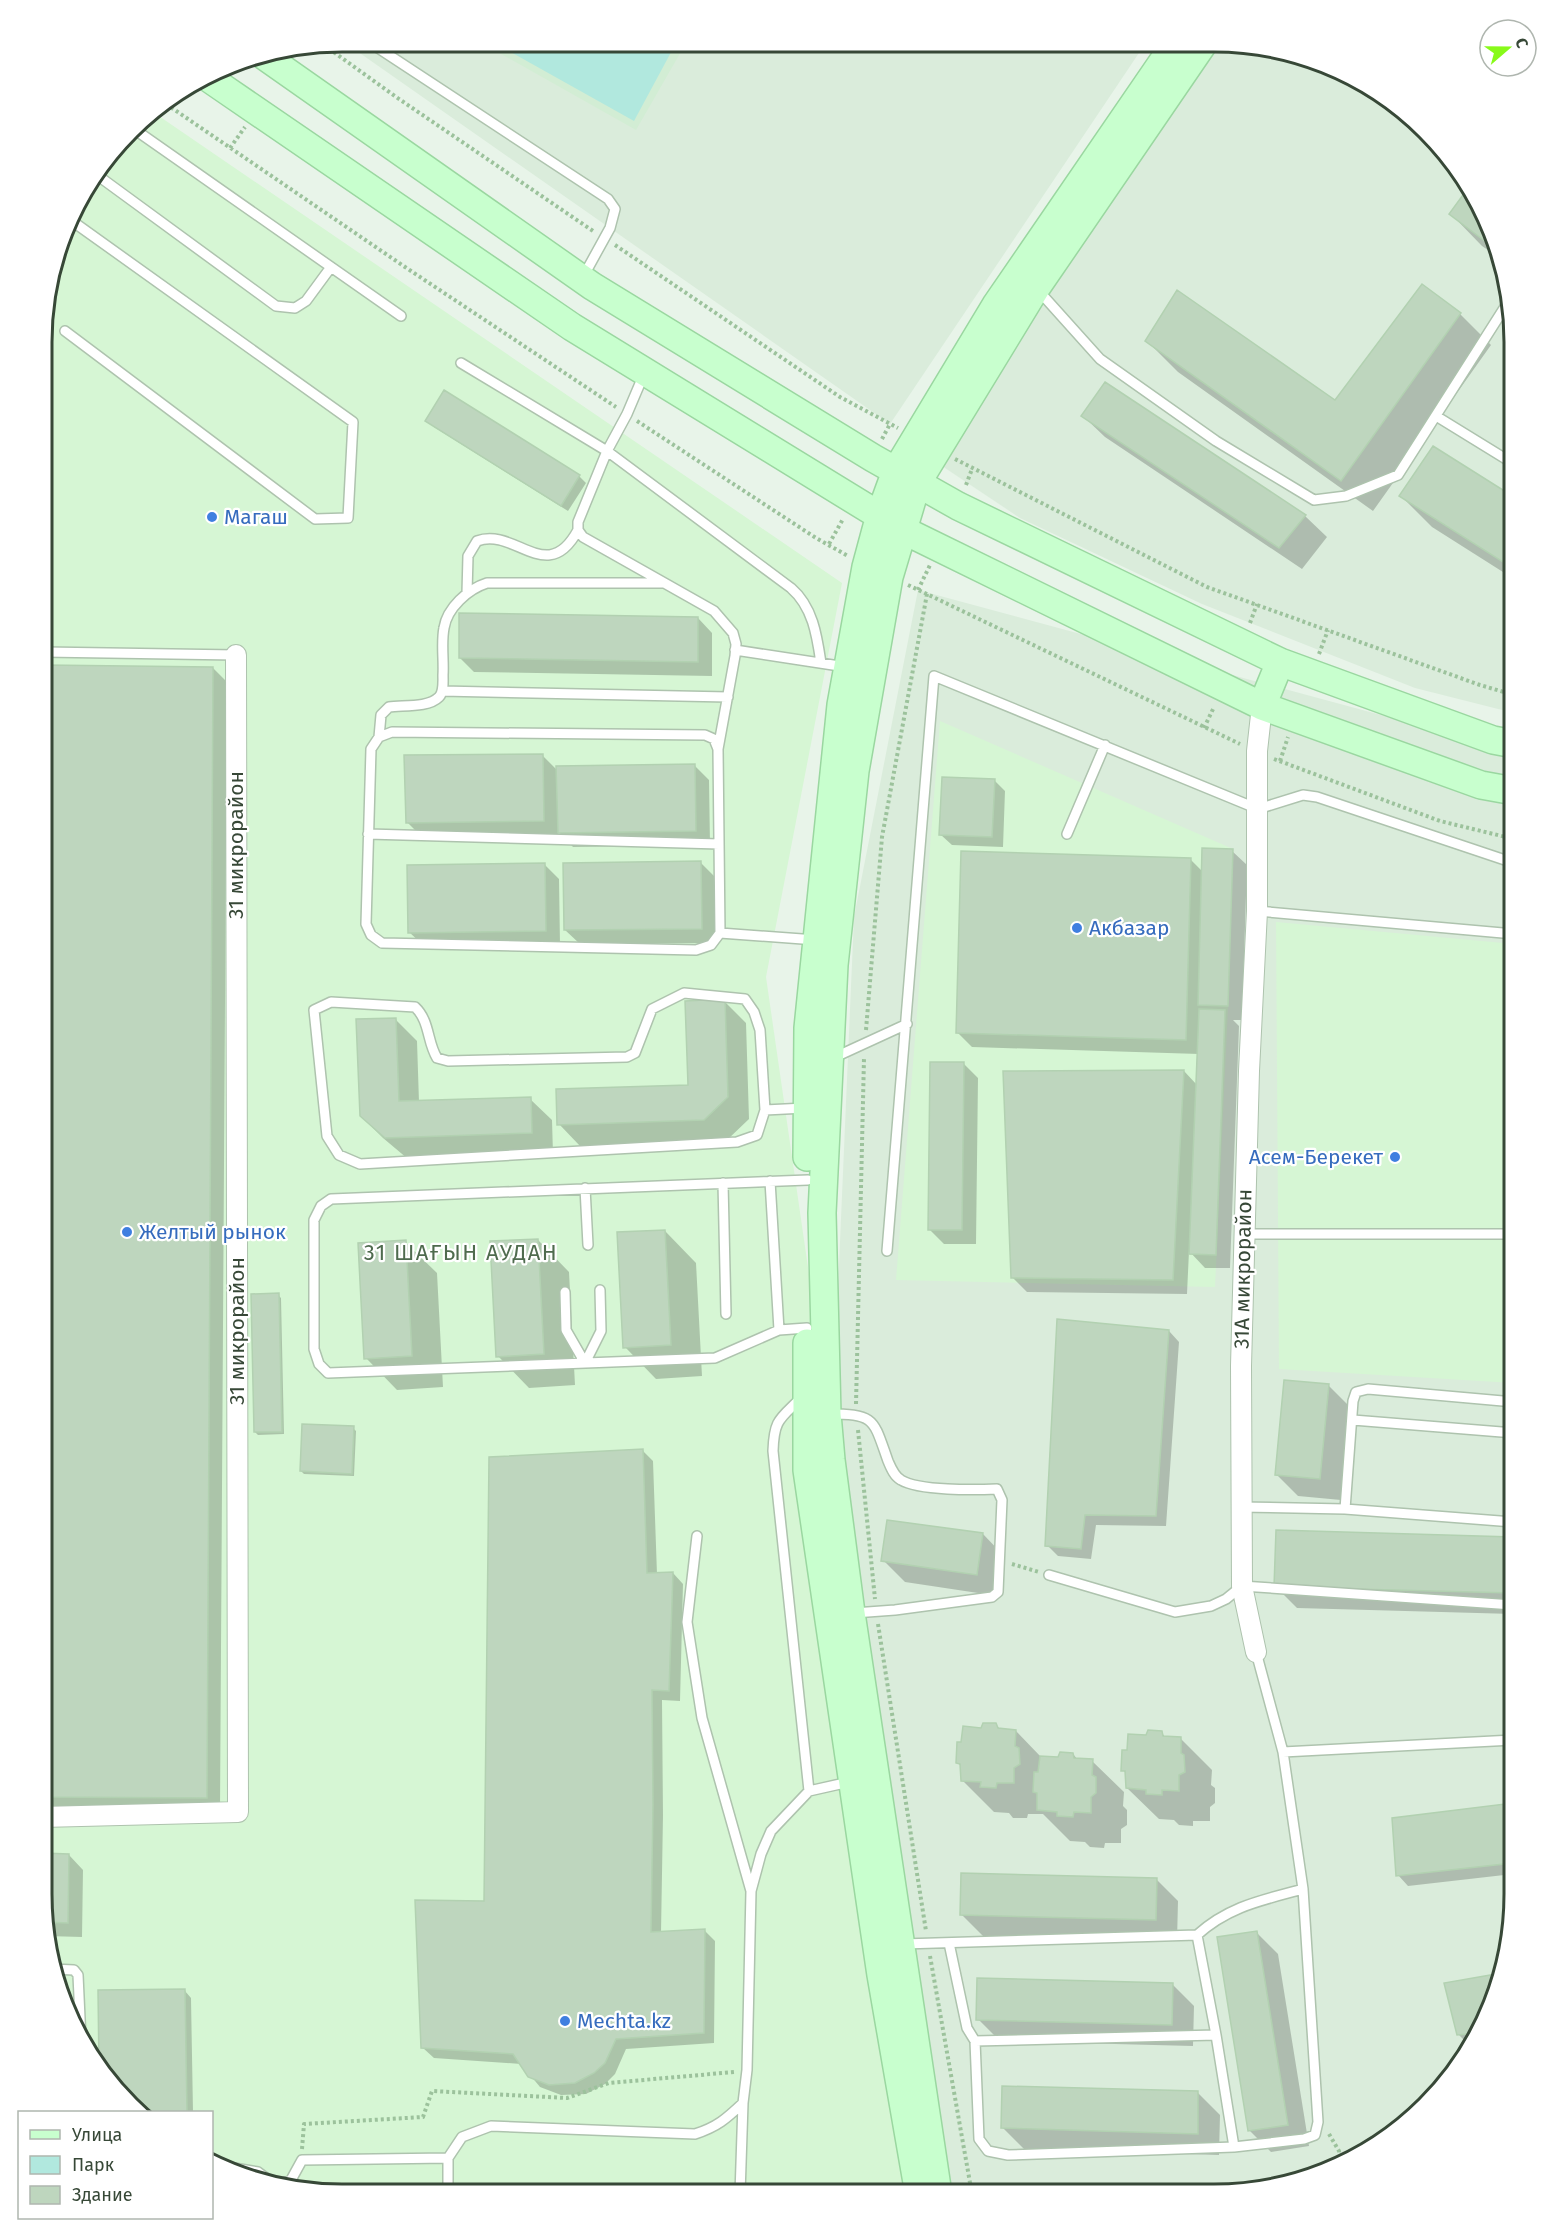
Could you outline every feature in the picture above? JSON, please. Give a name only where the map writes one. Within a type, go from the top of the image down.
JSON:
[{"type":"street","points":[[917,2184],[881,1976],[807,1470],[808,1028],[841,705],[848,667],[878,572],[903,530],[907,477],[996,305],[1170,52]]},
{"type":"street","points":[[936,2184],[899,1944],[864,1612],[831,1460],[827,1414],[822,1213],[834,965],[878,572],[880,515],[1198,52]]},
{"type":"street","points":[[272,61],[582,279],[958,506],[1280,662],[1504,742]]},
{"type":"street","points":[[214,82],[572,327],[903,530],[1262,706],[1481,785],[1504,789]]},
{"type":"street","name":"31 микрорайон","points":[[52,1817],[238,1812],[236,654]]},
{"type":"street","points":[[1262,706],[1280,662]]},
{"type":"street","name":"31А микрорайон","points":[[1256,1652],[1242,1586],[1240,1507],[1243,1234],[1257,911],[1257,751],[1262,706]]},
{"type":"lane","points":[[384,52],[608,199],[615,209],[610,228],[582,279]]},
{"type":"lane","points":[[141,134],[401,316]]},
{"type":"lane","points":[[102,179],[276,306],[296,308],[306,301],[331,267]]},
{"type":"lane","points":[[65,331],[315,519],[348,518],[353,422],[78,225]]},
{"type":"lane","points":[[1036,288],[1100,359],[1216,441],[1314,500],[1346,496],[1398,475],[1502,312]]},
{"type":"lane","points":[[461,363],[607,450],[800,595],[813,621],[821,663]]},
{"type":"lane","points":[[467,593],[468,556],[477,541],[490,538],[538,554],[552,555],[562,552],[569,546],[578,530],[578,522],[607,450],[627,414],[645,372]]},
{"type":"lane","points":[[1436,416],[1504,458]]},
{"type":"lane","points":[[578,530],[583,537],[665,583],[714,611],[733,633],[735,650],[718,748],[720,933],[711,945],[696,950],[382,943],[372,935],[366,924],[370,749],[379,737],[381,715],[389,707],[429,703],[438,698],[442,691],[444,627],[449,615],[474,587],[487,583],[665,583]]},
{"type":"lane","points":[[735,650],[848,667]]},
{"type":"lane","points":[[52,652],[236,654]]},
{"type":"lane","points":[[887,1251],[934,676],[1258,809],[1295,797],[1317,797],[1504,859]]},
{"type":"lane","points":[[442,691],[728,697]]},
{"type":"lane","points":[[379,737],[392,732],[705,735],[714,739],[718,748]]},
{"type":"lane","points":[[1067,834],[1105,746]]},
{"type":"lane","points":[[368,834],[719,844]]},
{"type":"lane","points":[[1257,911],[1504,933]]},
{"type":"lane","points":[[720,933],[818,940]]},
{"type":"lane","points":[[684,993],[745,999],[760,1030],[765,1110],[757,1135],[737,1142],[360,1164],[339,1155],[327,1136],[314,1010],[331,1002],[415,1007],[422,1014],[428,1028],[433,1050],[438,1058],[448,1061],[627,1057],[635,1053],[652,1009],[665,1001],[684,993]]},
{"type":"lane","points":[[829,1060],[907,1024]]},
{"type":"lane","points":[[765,1110],[807,1108]]},
{"type":"lane","points":[[807,1180],[331,1199],[321,1206],[314,1220],[314,1348],[319,1364],[328,1373],[715,1358],[779,1330],[807,1328]]},
{"type":"lane","points":[[770,1181],[779,1330]]},
{"type":"lane","points":[[723,1183],[726,1314]]},
{"type":"lane","points":[[585,1188],[588,1245]]},
{"type":"lane","points":[[1243,1234],[1504,1234]]},
{"type":"lane","points":[[585,1363],[601,1331],[600,1290]]},
{"type":"lane","points":[[565,1292],[566,1330],[585,1363]]},
{"type":"lane","points":[[1345,1509],[1353,1401],[1356,1392],[1368,1389],[1504,1401]]},
{"type":"lane","points":[[807,1392],[779,1419],[773,1430],[773,1451],[809,1791]]},
{"type":"lane","points":[[827,1414],[856,1414],[866,1418],[876,1429],[891,1470],[899,1480],[915,1486],[997,1489],[1002,1500],[998,1592],[992,1597],[864,1612]]},
{"type":"lane","points":[[1353,1419],[1504,1432]]},
{"type":"lane","points":[[1240,1507],[1345,1509],[1504,1521]]},
{"type":"lane","points":[[697,1536],[687,1622],[702,1718],[752,1890]]},
{"type":"lane","points":[[1049,1575],[1175,1612],[1211,1606],[1226,1599],[1242,1586],[1504,1604]]},
{"type":"lane","points":[[949,1943],[967,2028],[975,2041],[979,2139],[988,2151],[1008,2155],[1234,2146],[1304,2139],[1315,2135],[1318,2122],[1303,1889],[1283,1752],[1256,1652]]},
{"type":"lane","points":[[1283,1752],[1504,1740]]},
{"type":"lane","points":[[740,2184],[743,2103],[747,2070],[752,1890],[762,1854],[771,1831],[809,1791],[852,1782]]},
{"type":"lane","points":[[899,1944],[1197,1935],[1212,1921],[1242,1905],[1303,1889]]},
{"type":"lane","points":[[1197,1935],[1234,2146]]},
{"type":"lane","points":[[62,1969],[74,1970],[78,1975],[80,2018]]},
{"type":"lane","points":[[975,2041],[1216,2035]]},
{"type":"lane","points":[[448,2184],[448,2158],[462,2137],[491,2126],[694,2134],[714,2128],[725,2121],[743,2103]]},
{"type":"lane","points":[[291,2180],[302,2160],[448,2158]]},
{"type":"path","points":[[334,52],[399,99]]},
{"type":"path","points":[[172,108],[405,267],[627,414],[816,538],[878,572],[1231,741],[1440,821],[1504,837]]},
{"type":"path","points":[[927,594],[882,837],[864,1044],[856,1414],[864,1612],[928,1943],[970,2184]]},
{"type":"path","points":[[999,1563],[1018,1565],[1049,1575]]},
{"type":"path","points":[[302,2160],[304,2124],[423,2117],[432,2091],[567,2098],[609,2084],[747,2070]]},
{"type":"path","points":[[1318,2122],[1334,2139],[1339,2156]]},
{"type":"shaded area","points":[[358,52],[1140,52],[890,424]]},
{"type":"shaded area","points":[[498,52],[681,52],[636,130]]},
{"type":"shaded area","points":[[1210,52],[1251,55],[1288,62],[1342,82],[1390,112],[1419,137],[1444,166],[1474,214],[1494,268],[1501,305],[1504,343],[1504,710],[1415,688],[1202,604],[1020,518],[936,462]]},
{"type":"shaded area","name":"31 ШАҒЫН АУДАН","points":[[160,117],[842,583],[766,977],[941,2184],[324,2184],[268,2175],[214,2155],[213,2111],[150,2111],[137,2100],[101,2056],[82,2023],[62,1969],[55,1932],[52,1894],[53,324],[62,268],[82,214],[112,166],[137,137]]},
{"type":"shaded area","points":[[918,590],[1504,748],[1504,1894],[1501,1932],[1494,1969],[1474,2023],[1444,2071],[1419,2100],[1375,2136],[1342,2155],[1307,2169],[1270,2179],[1232,2184],[799,2184],[854,917]]},
{"type":"shaded area","name":"Акбазар","points":[[940,721],[1233,849],[1215,1287],[896,1280]]},
{"type":"shaded area","name":"Асем-Берекет","points":[[1276,922],[1504,943],[1504,1382],[1279,1369]]},
{"type":"green space","points":[[511,52],[671,52],[634,121]]},
{"type":"building","points":[[1463,195],[1485,241],[1449,214]]},
{"type":"building","points":[[1422,284],[1461,313],[1341,481],[1145,341],[1177,290],[1335,400]]},
{"type":"building","points":[[1105,382],[1306,515],[1279,548],[1081,416]]},
{"type":"building","points":[[444,390],[580,475],[561,506],[425,421]]},
{"type":"building","points":[[1433,446],[1504,491],[1504,563],[1399,496]]},
{"type":"building","points":[[459,613],[698,617],[698,662],[459,658]]},
{"type":"building","name":"Желтый рынок","points":[[52,665],[213,667],[207,1798],[52,1797]]},
{"type":"building","points":[[543,754],[544,821],[406,823],[404,755]]},
{"type":"building","points":[[695,764],[696,831],[558,833],[556,766]]},
{"type":"building","points":[[942,777],[995,779],[992,837],[939,835]]},
{"type":"building","points":[[1202,848],[1233,849],[1228,1006],[1198,1005]]},
{"type":"building","points":[[961,851],[1191,858],[1186,1040],[956,1033]]},
{"type":"building","points":[[701,861],[702,929],[564,930],[563,863]]},
{"type":"building","points":[[545,863],[546,931],[408,933],[407,865]]},
{"type":"building","points":[[725,999],[728,1097],[704,1120],[557,1125],[556,1089],[688,1085],[685,1001]]},
{"type":"building","points":[[1199,1009],[1225,1010],[1216,1255],[1189,1254]]},
{"type":"building","points":[[396,1018],[399,1101],[531,1097],[532,1133],[385,1138],[360,1116],[356,1019]]},
{"type":"building","points":[[930,1062],[964,1062],[962,1230],[928,1230]]},
{"type":"building","points":[[1184,1070],[1173,1280],[1011,1278],[1003,1071]]},
{"type":"building","points":[[665,1230],[671,1345],[623,1348],[617,1232]]},
{"type":"building","points":[[538,1239],[544,1354],[496,1357],[490,1241]]},
{"type":"building","points":[[406,1240],[412,1356],[364,1359],[358,1243]]},
{"type":"building","points":[[279,1293],[282,1432],[254,1432],[251,1294]]},
{"type":"building","points":[[1057,1319],[1169,1330],[1156,1516],[1085,1515],[1081,1549],[1045,1546]]},
{"type":"building","points":[[1284,1380],[1329,1384],[1320,1479],[1275,1475]]},
{"type":"building","points":[[302,1424],[354,1426],[352,1474],[300,1471]]},
{"type":"building","points":[[643,1449],[647,1573],[673,1572],[669,1691],[652,1690],[651,1932],[705,1929],[704,2033],[616,2039],[605,2063],[594,2073],[575,2083],[549,2085],[528,2077],[513,2054],[421,2048],[415,1900],[484,1901],[489,1457]]},
{"type":"building","points":[[887,1520],[983,1533],[977,1575],[881,1561]]},
{"type":"building","points":[[1276,1530],[1504,1537],[1504,1593],[1274,1587]]},
{"type":"building","points":[[983,1723],[996,1723],[998,1728],[1016,1730],[1015,1746],[1019,1748],[1020,1764],[1014,1768],[1014,1783],[997,1783],[996,1788],[980,1787],[981,1782],[961,1781],[960,1764],[956,1763],[957,1742],[961,1742],[963,1726],[981,1728]]},
{"type":"building","points":[[1148,1730],[1162,1731],[1163,1736],[1181,1737],[1181,1753],[1184,1755],[1185,1772],[1179,1775],[1179,1791],[1162,1790],[1162,1795],[1146,1794],[1146,1790],[1126,1788],[1125,1771],[1121,1771],[1122,1750],[1127,1750],[1128,1734],[1146,1735]]},
{"type":"building","points":[[1060,1752],[1073,1753],[1074,1758],[1093,1759],[1092,1775],[1096,1777],[1096,1793],[1091,1797],[1091,1813],[1074,1812],[1073,1817],[1057,1816],[1057,1812],[1037,1810],[1037,1793],[1033,1792],[1034,1772],[1038,1772],[1040,1756],[1058,1757]]},
{"type":"building","points":[[1504,1804],[1504,1864],[1396,1876],[1392,1818]]},
{"type":"building","points":[[52,1853],[69,1854],[68,1923],[54,1922]]},
{"type":"building","points":[[961,1873],[1157,1878],[1156,1920],[960,1915]]},
{"type":"building","points":[[1257,1931],[1288,2125],[1248,2131],[1217,1937]]},
{"type":"building","points":[[1492,1975],[1468,2034],[1457,2035],[1444,1983]]},
{"type":"building","points":[[977,1978],[1173,1983],[1172,2025],[976,2020]]},
{"type":"building","points":[[185,1989],[187,2111],[150,2111],[112,2071],[99,2052],[98,1990]]},
{"type":"building","points":[[1002,2086],[1198,2091],[1198,2134],[1001,2128]]},
{"type":"place","name":"Магаш","points":[[212,517]]},
{"type":"place","name":"Акбазар","points":[[1077,928]]},
{"type":"place","name":"Асем-Берекет","points":[[1395,1157]]},
{"type":"place","name":"Желтый рынок","points":[[127,1232]]},
{"type":"place","name":"Mechta.kz","points":[[565,2021]]},
{"type":"district","name":"31 ШАҒЫН АУДАН","points":[[461,1252]]}]
